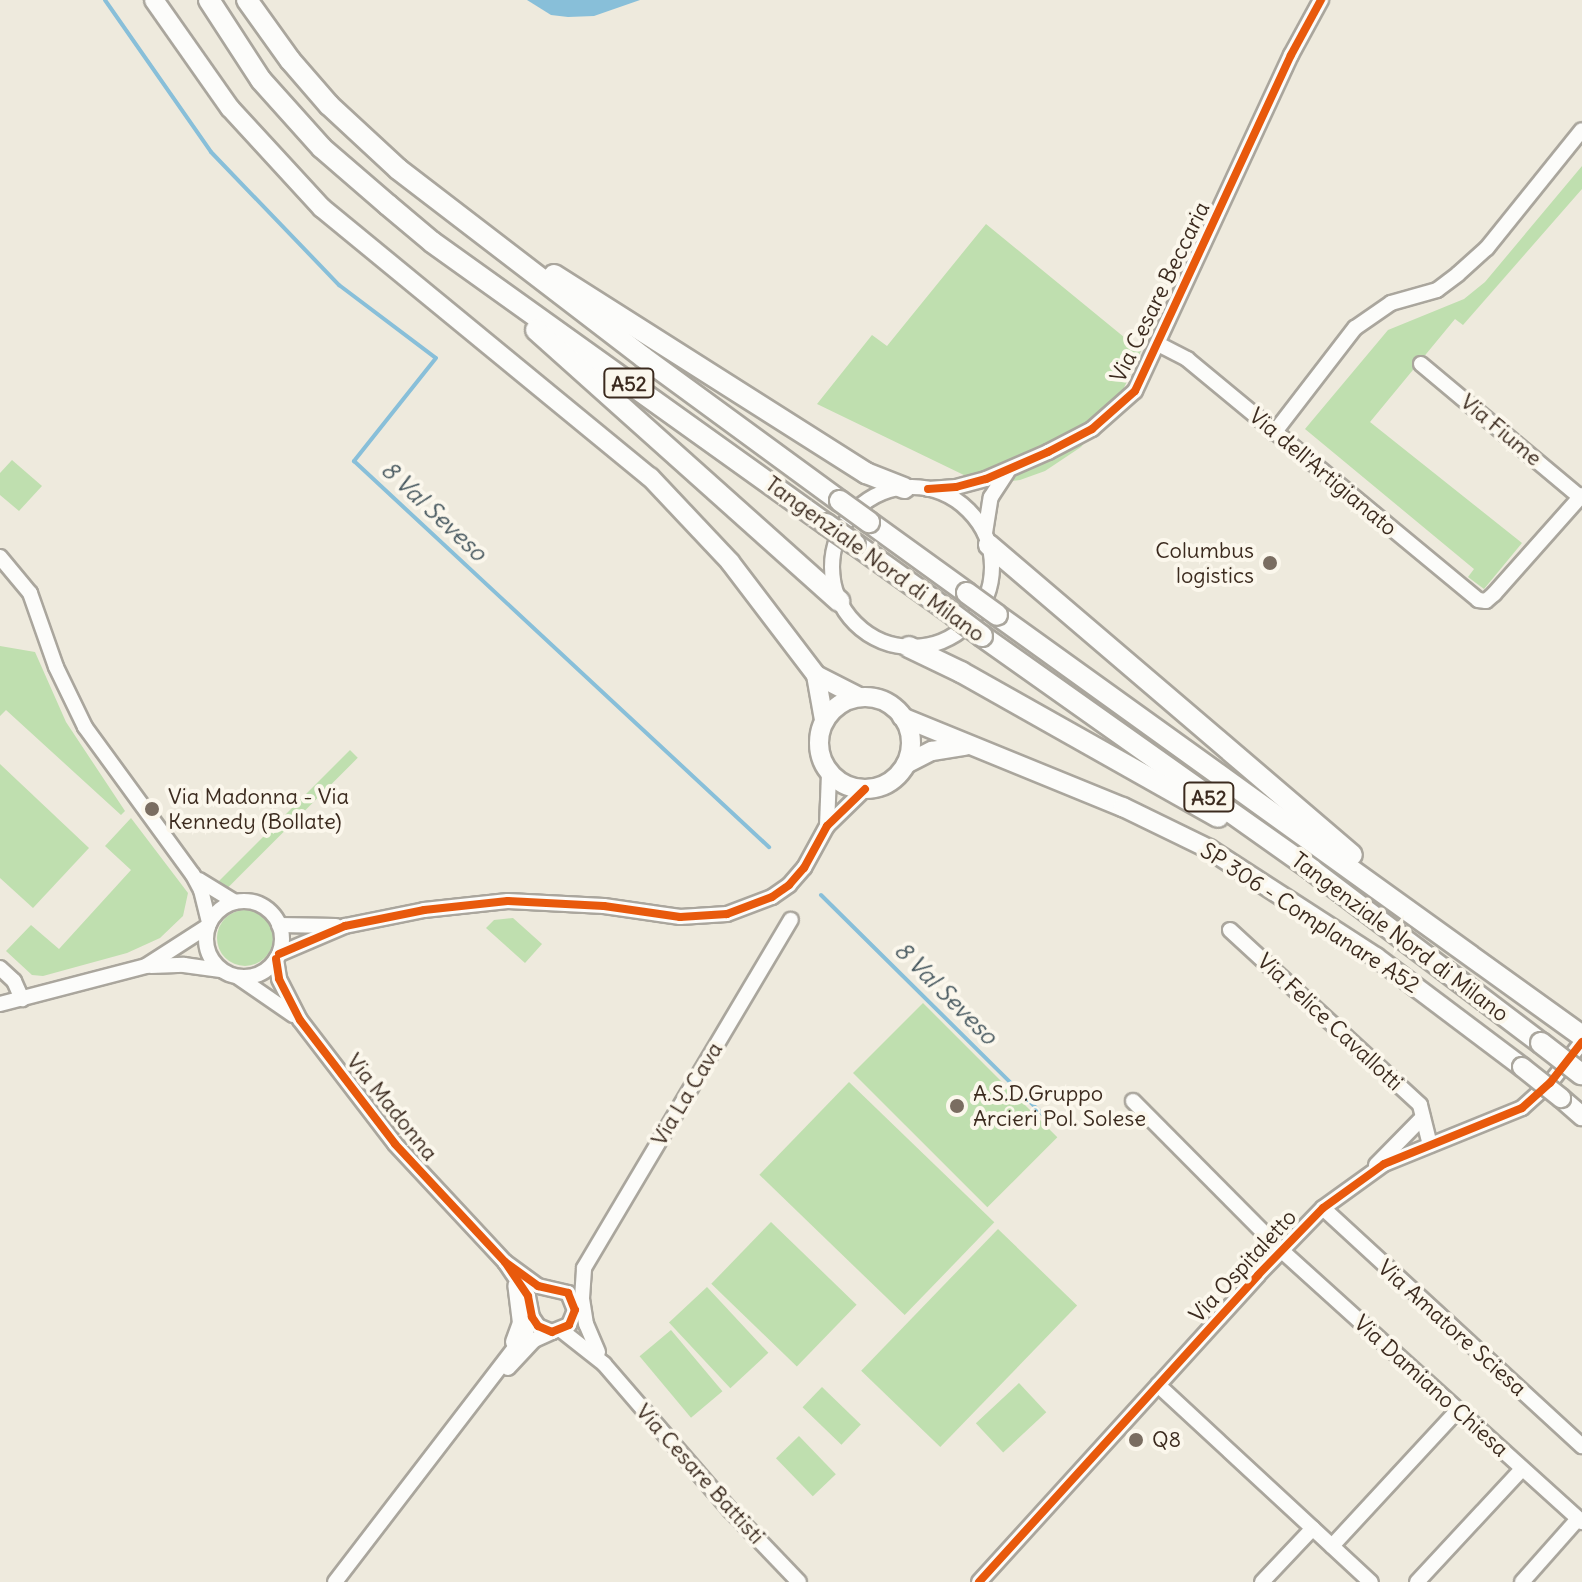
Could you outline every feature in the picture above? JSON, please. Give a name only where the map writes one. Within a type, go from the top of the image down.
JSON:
[{"type":"highway","name":"Tangenziale Nord di Milano","points":[[209,0],[261,80],[322,148],[432,242],[1312,870],[1582,1075]]},
{"type":"highway","name":"Tangenziale Nord di Milano","points":[[247,0],[290,60],[329,105],[377,151],[453,211],[643,357],[840,501],[1453,940],[1582,1036]]},
{"type":"highway","points":[[453,211],[866,473],[904,488]]},
{"type":"highway","points":[[432,242],[815,575],[839,601]]},
{"type":"highway","points":[[987,539],[1453,940]]},
{"type":"highway","points":[[909,647],[961,672],[1312,870]]},
{"type":"main road","points":[[154,0],[230,108],[322,208],[650,477],[730,562],[816,675],[859,697],[883,701],[902,717],[910,740],[906,764]]},
{"type":"main road","points":[[816,675],[824,720],[818,748],[829,773],[842,784],[865,789],[889,782],[906,764],[939,749],[968,746]]},
{"type":"main road","points":[[824,720],[843,703],[859,697]]},
{"type":"main road","name":"SP 306 - Complanare A52","points":[[902,717],[1123,807],[1241,867],[1376,957],[1582,1116]]},
{"type":"street","name":"Via Cesare Beccaria","points":[[928,489],[956,487],[1010,469],[1072,441],[1117,411],[1135,391],[1291,55],[1321,0]]},
{"type":"street","points":[[1274,433],[1355,328],[1391,303],[1437,290],[1458,274],[1487,248],[1582,130]]},
{"type":"street","name":"Via dell'Artigianato","points":[[1158,344],[1187,359],[1478,600],[1486,601],[1581,496]]},
{"type":"street","name":"Via Fiume","points":[[1421,364],[1581,496]]},
{"type":"street","points":[[987,539],[962,504],[928,489],[904,488],[870,499],[845,524],[833,557],[833,581],[839,601],[862,630],[889,644],[909,647],[950,638],[980,610],[991,585],[987,539],[991,497],[1010,469]]},
{"type":"street","points":[[0,557],[30,593],[56,667],[85,727],[193,875],[201,890],[208,925],[206,948],[221,970]]},
{"type":"street","points":[[827,826],[829,773]]},
{"type":"street","points":[[279,925],[345,926],[424,910],[508,901],[604,906],[680,917],[727,914],[772,897],[789,885],[804,868],[827,826],[865,789]]},
{"type":"street","points":[[193,875],[214,892],[235,902],[261,905],[279,925],[282,942],[278,957]]},
{"type":"street","points":[[146,966],[208,925],[219,910],[235,902]]},
{"type":"street","name":"Via La Cava","points":[[559,1291],[584,1268],[791,920]]},
{"type":"street","points":[[0,1004],[146,966],[184,965],[221,970],[238,977],[264,972],[278,957],[345,926]]},
{"type":"street","name":"Via Felice Cavallotti","points":[[1230,930],[1420,1105],[1430,1145]]},
{"type":"street","name":"Via Madonna","points":[[278,957],[283,989],[300,1020],[395,1144],[508,1268]]},
{"type":"street","points":[[0,968],[14,981],[22,999]]},
{"type":"street","name":"Via Madonna","points":[[238,977],[300,1020]]},
{"type":"street","name":"Via Ospitaletto","points":[[979,1582],[1281,1250],[1323,1208],[1371,1172],[1522,1108],[1550,1083],[1582,1042]]},
{"type":"street","name":"Via Damiano Chiesa","points":[[1133,1101],[1281,1250],[1580,1520]]},
{"type":"street","points":[[1371,1172],[1423,1117]]},
{"type":"street","name":"Via Amatore Sciesa","points":[[1323,1208],[1582,1446]]},
{"type":"street","points":[[479,1396],[534,1340],[557,1331],[574,1318],[575,1307],[559,1291],[508,1268]]},
{"type":"street","points":[[508,1268],[538,1326],[557,1331]]},
{"type":"street","points":[[508,1268],[519,1295],[520,1323],[509,1354]]},
{"type":"street","name":"Via Cesare Battisti","points":[[584,1268],[586,1324],[601,1358]]},
{"type":"street","points":[[335,1582],[525,1334],[535,1296],[559,1291]]},
{"type":"street","name":"Via Cesare Battisti","points":[[574,1318],[601,1358],[731,1511],[799,1582]]},
{"type":"street","name":"Via Cesare Battisti","points":[[557,1331],[601,1358]]},
{"type":"street","points":[[1158,1385],[1371,1582]]},
{"type":"street","points":[[1332,1546],[1458,1410]]},
{"type":"street","points":[[1417,1582],[1522,1469]]},
{"type":"street","points":[[1522,1582],[1580,1520]]},
{"type":"street","points":[[1262,1582],[1313,1528]]},
{"type":"green space","points":[[1582,166],[1582,189],[1463,325],[1455,319],[1370,422],[1522,543],[1484,589],[1468,577],[1474,569],[1305,429],[1388,330],[1464,299],[1485,282]]},
{"type":"green space","points":[[986,224],[1141,351],[1116,405],[1081,447],[1045,471],[1020,480],[993,483],[968,477],[817,404],[872,335],[887,346]]},
{"type":"green space","points":[[12,460],[42,486],[19,511],[0,495],[0,473]]},
{"type":"green space","points":[[0,646],[35,652],[66,722],[125,811],[121,815],[6,710],[0,716]]},
{"type":"green space","points":[[350,750],[358,758],[226,890],[218,882]]},
{"type":"green space","points":[[0,764],[89,848],[33,908],[0,878]]},
{"type":"green space","points":[[131,818],[188,893],[183,916],[160,938],[127,953],[43,976],[32,975],[6,951],[31,925],[59,949],[131,870],[105,846]]},
{"type":"green space","points":[[245,910],[265,918],[273,938],[265,958],[245,966],[225,958],[217,938],[225,918]]},
{"type":"green space","points":[[513,918],[542,944],[525,963],[486,928],[494,920]]},
{"type":"green space","name":"A.S.D.Gruppo Arcieri Pol. Solese","points":[[923,1003],[1057,1137],[987,1207],[853,1073]]},
{"type":"green space","points":[[849,1082],[994,1222],[905,1315],[759,1175]]},
{"type":"green space","points":[[771,1222],[857,1305],[797,1367],[711,1284]]},
{"type":"green space","points":[[998,1229],[1077,1305],[940,1447],[861,1371]]},
{"type":"green space","points":[[707,1287],[768,1353],[730,1388],[669,1322]]},
{"type":"green space","points":[[671,1330],[722,1391],[691,1418],[640,1356]]},
{"type":"green space","points":[[1019,1383],[1046,1412],[1003,1452],[976,1423]]},
{"type":"green space","points":[[822,1387],[861,1425],[841,1445],[803,1407]]},
{"type":"green space","points":[[799,1436],[836,1474],[813,1496],[776,1458]]},
{"type":"water","points":[[527,0],[640,0],[594,16],[568,17],[551,15]]},
{"type":"waterway","name":"8 Val Seveso","points":[[105,0],[211,152],[339,285],[436,358],[354,461],[769,847]]},
{"type":"waterway","name":"8 Val Seveso","points":[[821,895],[1045,1117]]},
{"type":"cycle path","points":[[928,489],[956,487],[986,479],[1048,452],[1092,429],[1135,391],[1291,55],[1321,0]]},
{"type":"cycle path","points":[[279,954],[345,926],[424,910],[508,901],[604,906],[680,917],[727,914],[772,897],[789,885],[804,868],[827,826],[865,789]]},
{"type":"cycle path","points":[[276,959],[279,979],[300,1020],[395,1144],[505,1262],[538,1286],[568,1293],[575,1310],[569,1325],[552,1332],[538,1326],[532,1317],[528,1296],[505,1262]]},
{"type":"cycle path","points":[[979,1582],[1258,1275],[1323,1208],[1384,1164],[1522,1108],[1550,1083],[1582,1042]]},
{"type":"place","name":"Columbus logistics","points":[[1270,563]]},
{"type":"place","name":"Via Madonna - Via Kennedy (Bollate)","points":[[152,809]]},
{"type":"place","name":"A.S.D.Gruppo Arcieri Pol. Solese","points":[[957,1106]]},
{"type":"place","name":"Q8","points":[[1136,1440]]}]
